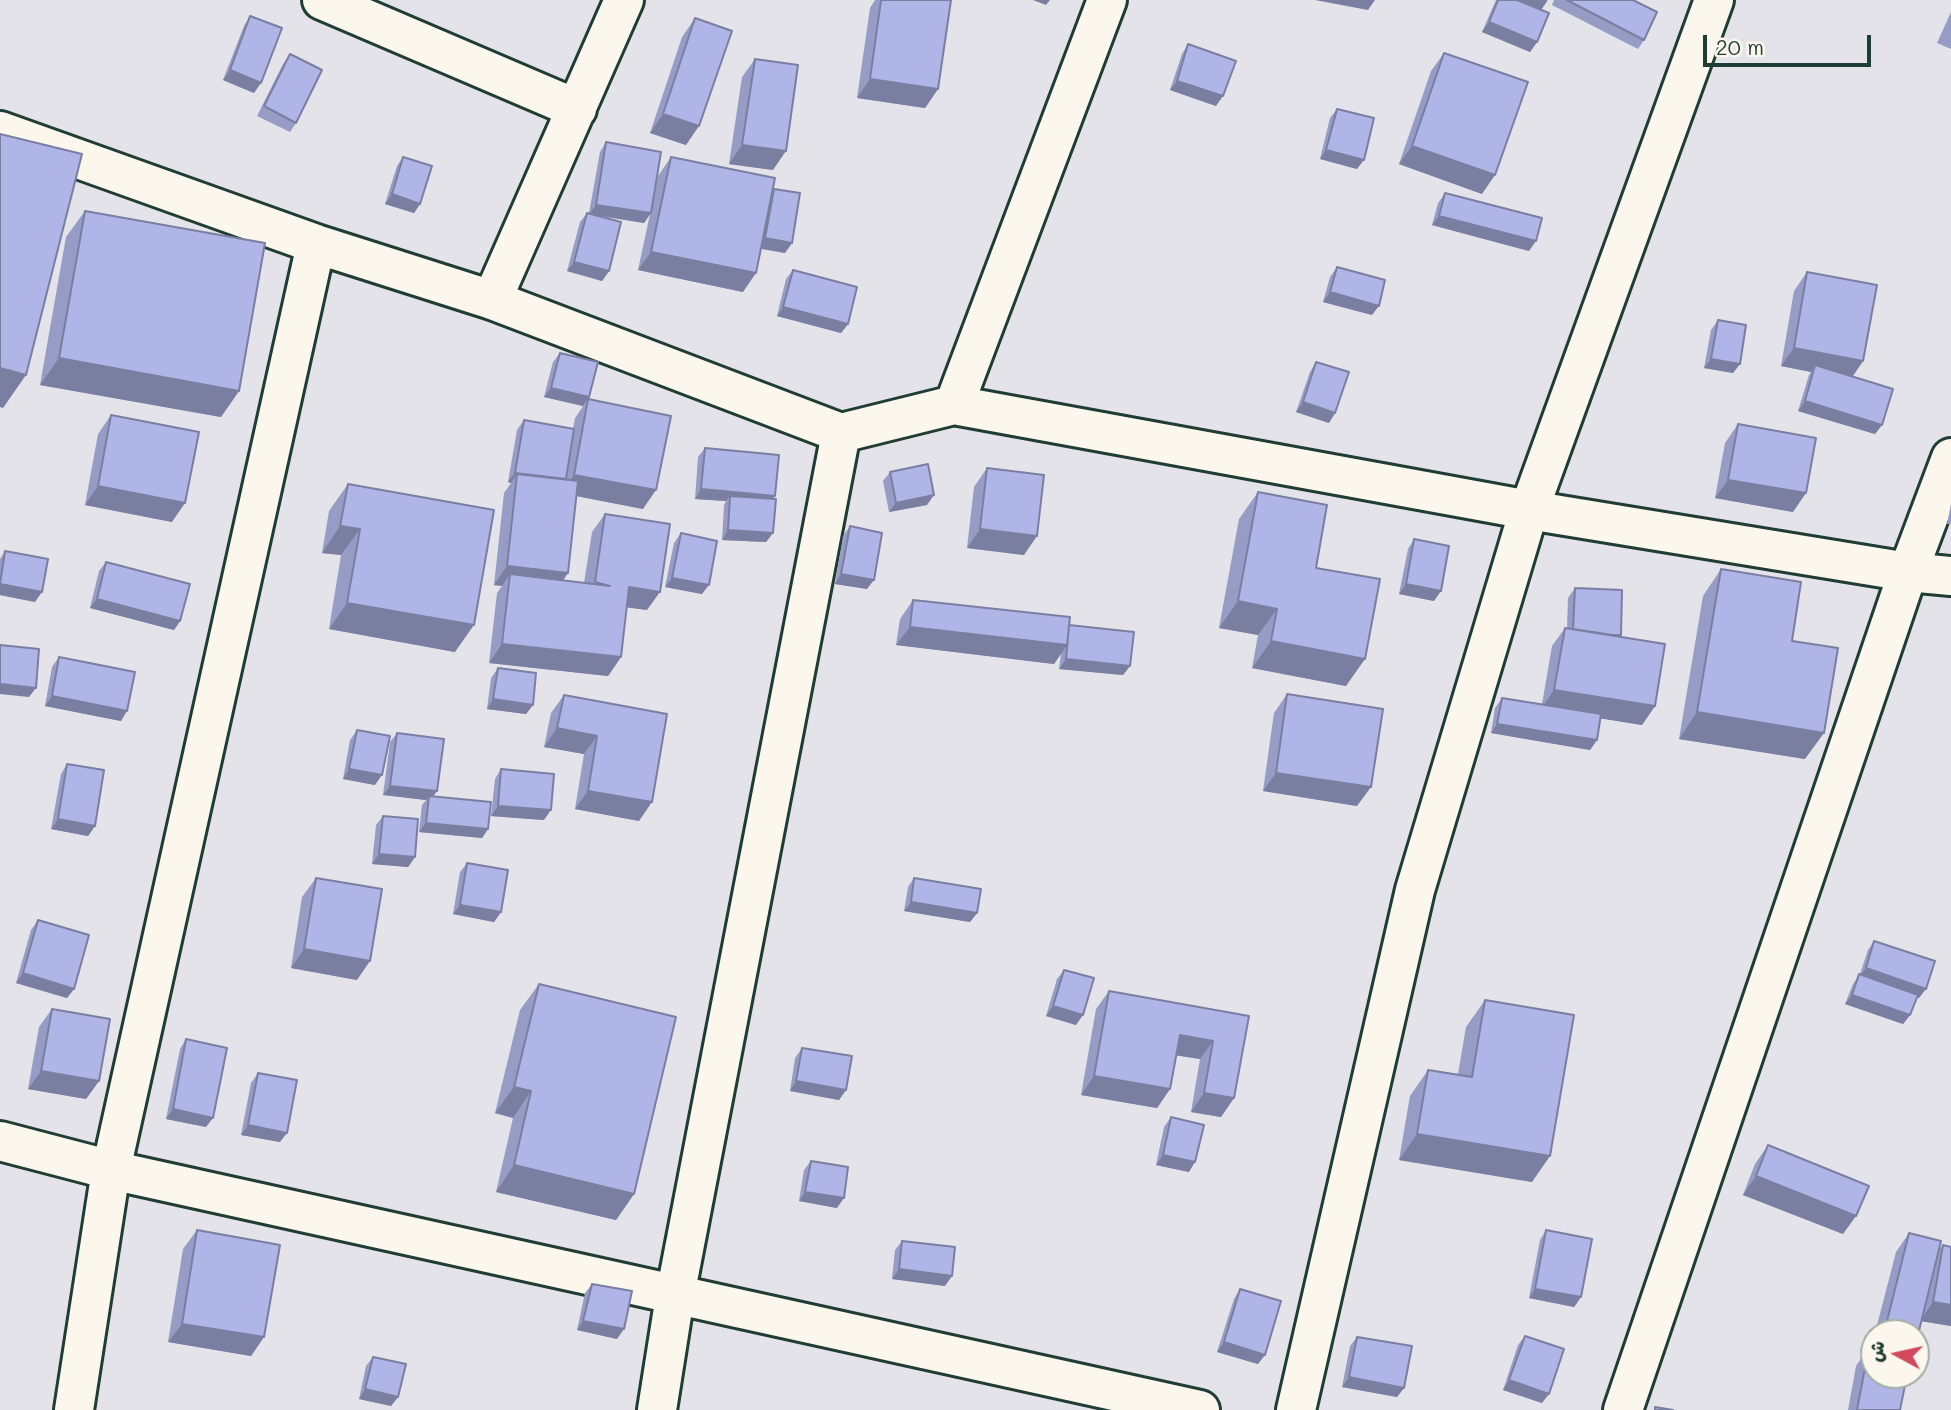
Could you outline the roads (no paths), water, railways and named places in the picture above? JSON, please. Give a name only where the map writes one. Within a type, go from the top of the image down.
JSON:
[{"type":"street","points":[[322,0],[577,109]]},
{"type":"street","points":[[492,300],[624,0]]},
{"type":"street","points":[[954,405],[1107,0]]},
{"type":"street","points":[[1296,1410],[1415,890],[1529,510],[1714,0]]},
{"type":"street","points":[[0,131],[316,244],[492,300],[841,433],[954,405],[1529,510],[1908,572],[1951,576]]},
{"type":"street","points":[[74,1410],[111,1170],[316,244]]},
{"type":"street","points":[[657,1410],[676,1296],[841,433]]},
{"type":"street","points":[[1623,1410],[1908,572],[1951,458]]},
{"type":"street","points":[[0,1142],[111,1170],[1200,1410]]}]
